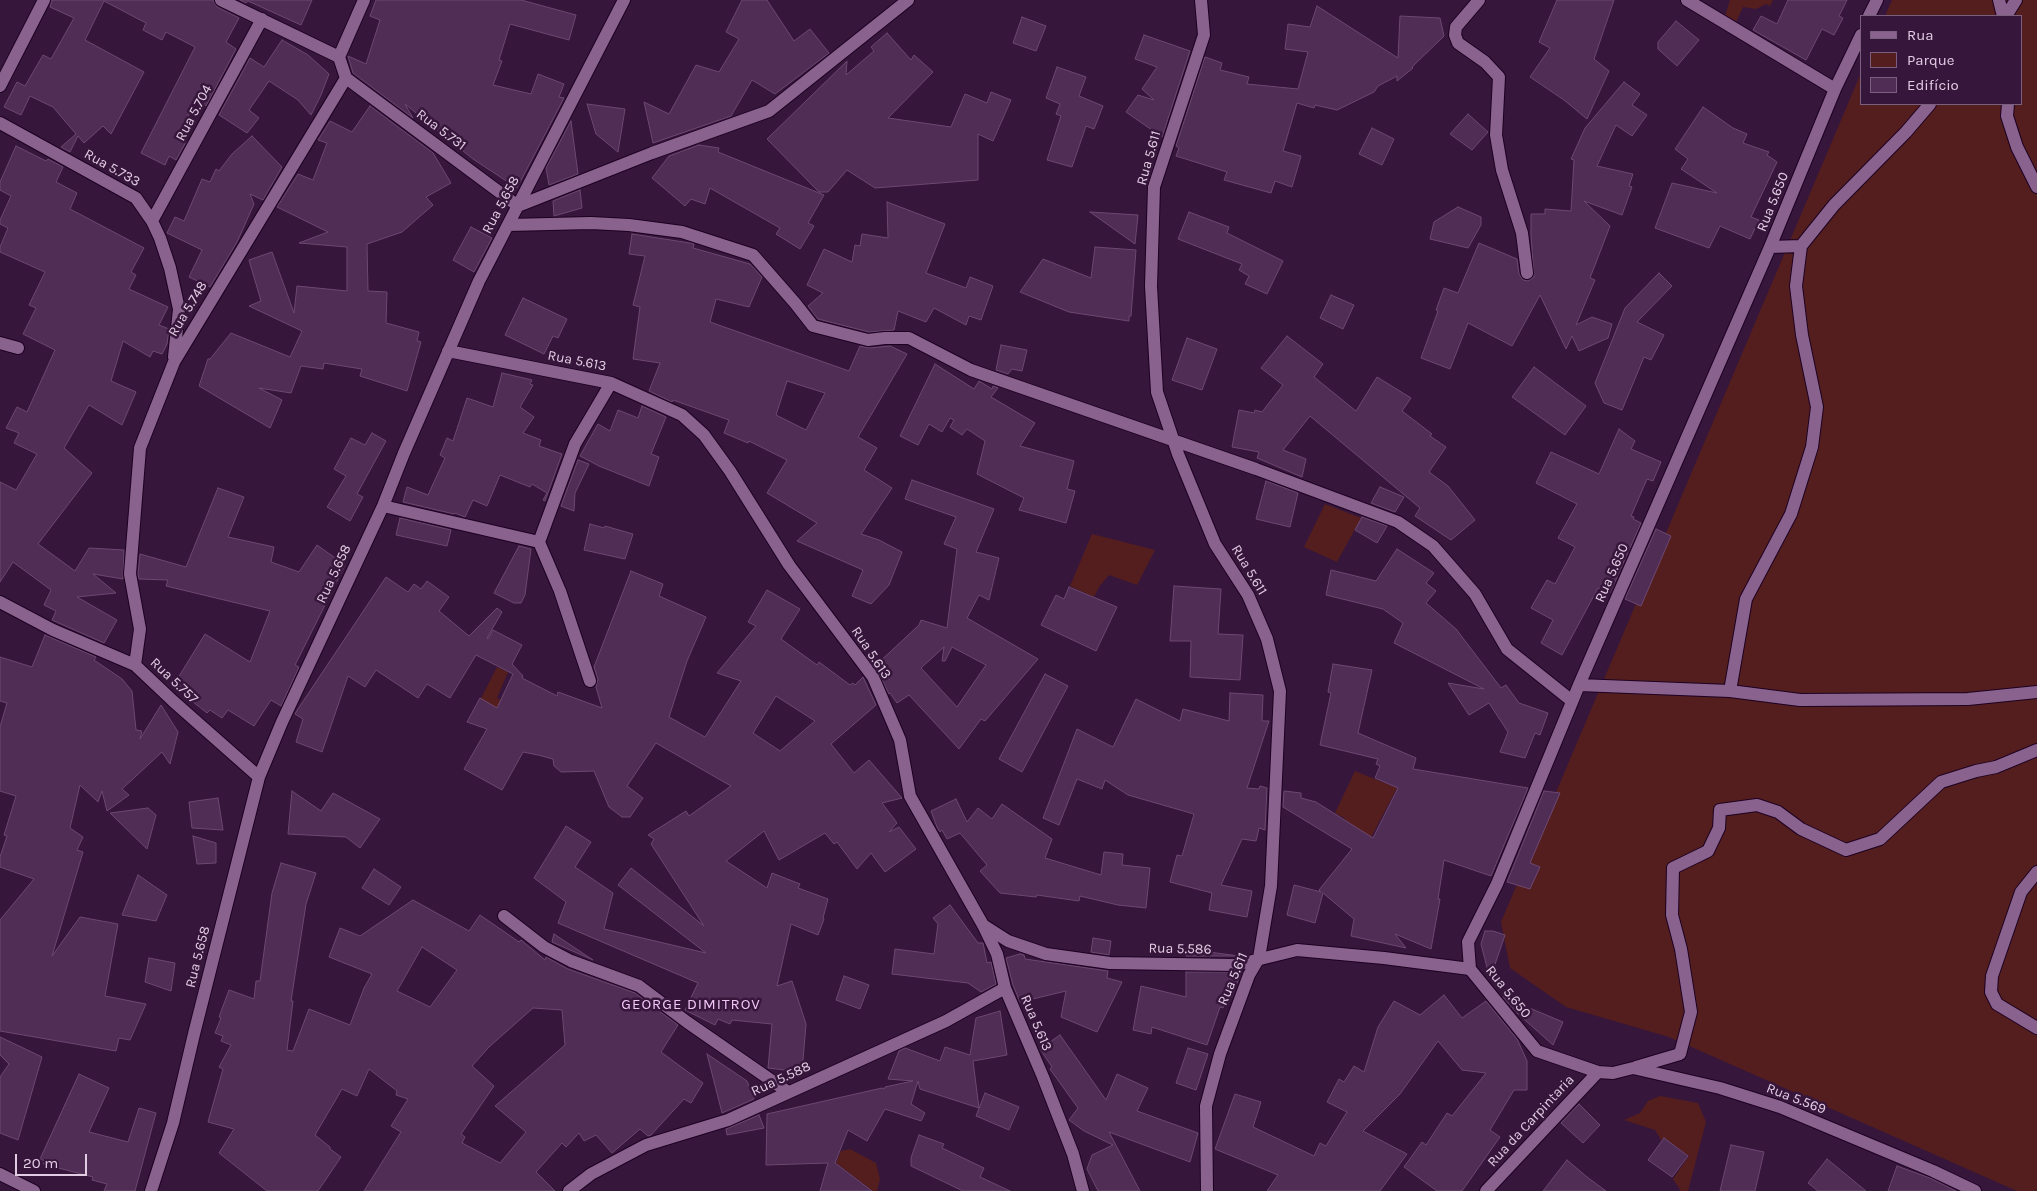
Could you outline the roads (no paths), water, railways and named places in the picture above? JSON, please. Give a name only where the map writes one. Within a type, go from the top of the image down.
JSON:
[{"type":"street","points":[[0,86],[44,0]]},
{"type":"street","points":[[221,0],[339,57]]},
{"type":"street","points":[[346,78],[339,57],[364,0]]},
{"type":"street","name":"Rua 5.658","points":[[156,1189],[259,777],[343,589],[383,506],[404,453],[479,282],[624,0]]},
{"type":"street","points":[[518,206],[652,153],[769,111],[908,0]]},
{"type":"street","name":"Rua 5.611","points":[[1201,0],[1204,35],[1154,187],[1151,286],[1157,392],[1173,440],[1214,544],[1248,595],[1267,639],[1280,691],[1271,886],[1259,958],[1249,975],[1220,1054],[1206,1106],[1207,1191]]},
{"type":"street","points":[[1479,0],[1456,27],[1455,35],[1458,43],[1485,62],[1499,77],[1496,135],[1502,170],[1522,233],[1527,273]]},
{"type":"street","points":[[1687,0],[1835,89]]},
{"type":"street","points":[[1870,15],[1877,0]]},
{"type":"street","points":[[1999,0],[2004,15]]},
{"type":"street","points":[[2005,15],[2016,0]]},
{"type":"street","name":"Rua 5.704","points":[[152,221],[262,19]]},
{"type":"street","name":"Rua 5.650","points":[[1598,1072],[1537,1050],[1470,969],[1468,942],[1497,884],[1572,701],[1770,248],[1835,89],[1860,37]]},
{"type":"street","name":"Rua 5.731","points":[[346,78],[518,206]]},
{"type":"street","name":"Rua 5.748","points":[[135,665],[140,630],[130,574],[140,448],[174,362],[346,78]]},
{"type":"street","points":[[1730,691],[1746,599],[1791,514],[1812,446],[1817,408],[1802,335],[1796,286],[1801,246],[1834,205],[1906,132],[1929,105]]},
{"type":"street","points":[[2008,105],[2007,116],[2017,147],[2037,187]]},
{"type":"street","name":"Rua 5.733","points":[[0,123],[136,198],[152,221],[170,268],[179,309],[174,362]]},
{"type":"street","points":[[508,226],[591,223],[629,225],[682,232],[753,255],[789,295],[813,326],[868,340],[909,338],[972,370],[1173,440],[1398,522],[1433,546],[1475,594],[1507,649],[1572,701]]},
{"type":"street","points":[[1770,248],[1801,246]]},
{"type":"street","points":[[0,343],[18,348]]},
{"type":"street","name":"Rua 5.613","points":[[448,351],[611,383],[682,415],[704,435],[730,471],[789,565],[873,677],[900,740],[910,796],[997,954],[1005,988],[1060,1120],[1073,1154],[1083,1191]]},
{"type":"street","points":[[590,681],[560,591],[539,542],[575,444],[611,383]]},
{"type":"street","points":[[383,506],[539,542]]},
{"type":"street","name":"Rua 5.757","points":[[0,602],[53,630],[135,665],[173,702],[259,777]]},
{"type":"street","points":[[1579,685],[1730,691],[1800,700],[1968,699],[2037,692]]},
{"type":"street","points":[[1633,1068],[1680,1054],[1691,1012],[1681,949],[1672,915],[1673,868],[1708,851],[1719,828],[1720,810],[1756,805],[1778,812],[1802,829],[1846,850],[1880,839],[1941,782],[1976,771],[1996,768],[2037,750]]},
{"type":"street","points":[[2037,872],[2021,892],[1992,976],[1991,992],[1997,1004],[2037,1028]]},
{"type":"street","points":[[504,916],[544,947],[571,962],[639,986],[687,1022],[788,1092]]},
{"type":"street","name":"Rua 5.586","points":[[983,926],[1008,940],[1046,954],[1110,963],[1236,965],[1297,950],[1384,958],[1470,969]]},
{"type":"street","name":"Rua 5.588","points":[[569,1191],[591,1174],[646,1145],[728,1120],[946,1021],[1005,988]]},
{"type":"street","name":"Rua 5.569","points":[[1598,1072],[1613,1073],[1633,1068],[1720,1088],[1780,1107],[1933,1171],[1975,1191]]},
{"type":"street","name":"Rua da Carpintaria","points":[[1486,1191],[1598,1072]]},
{"type":"street","points":[[0,1174],[34,1191]]},
{"type":"district","name":"GEORGE DIMITROV","points":[[691,1005]]}]
